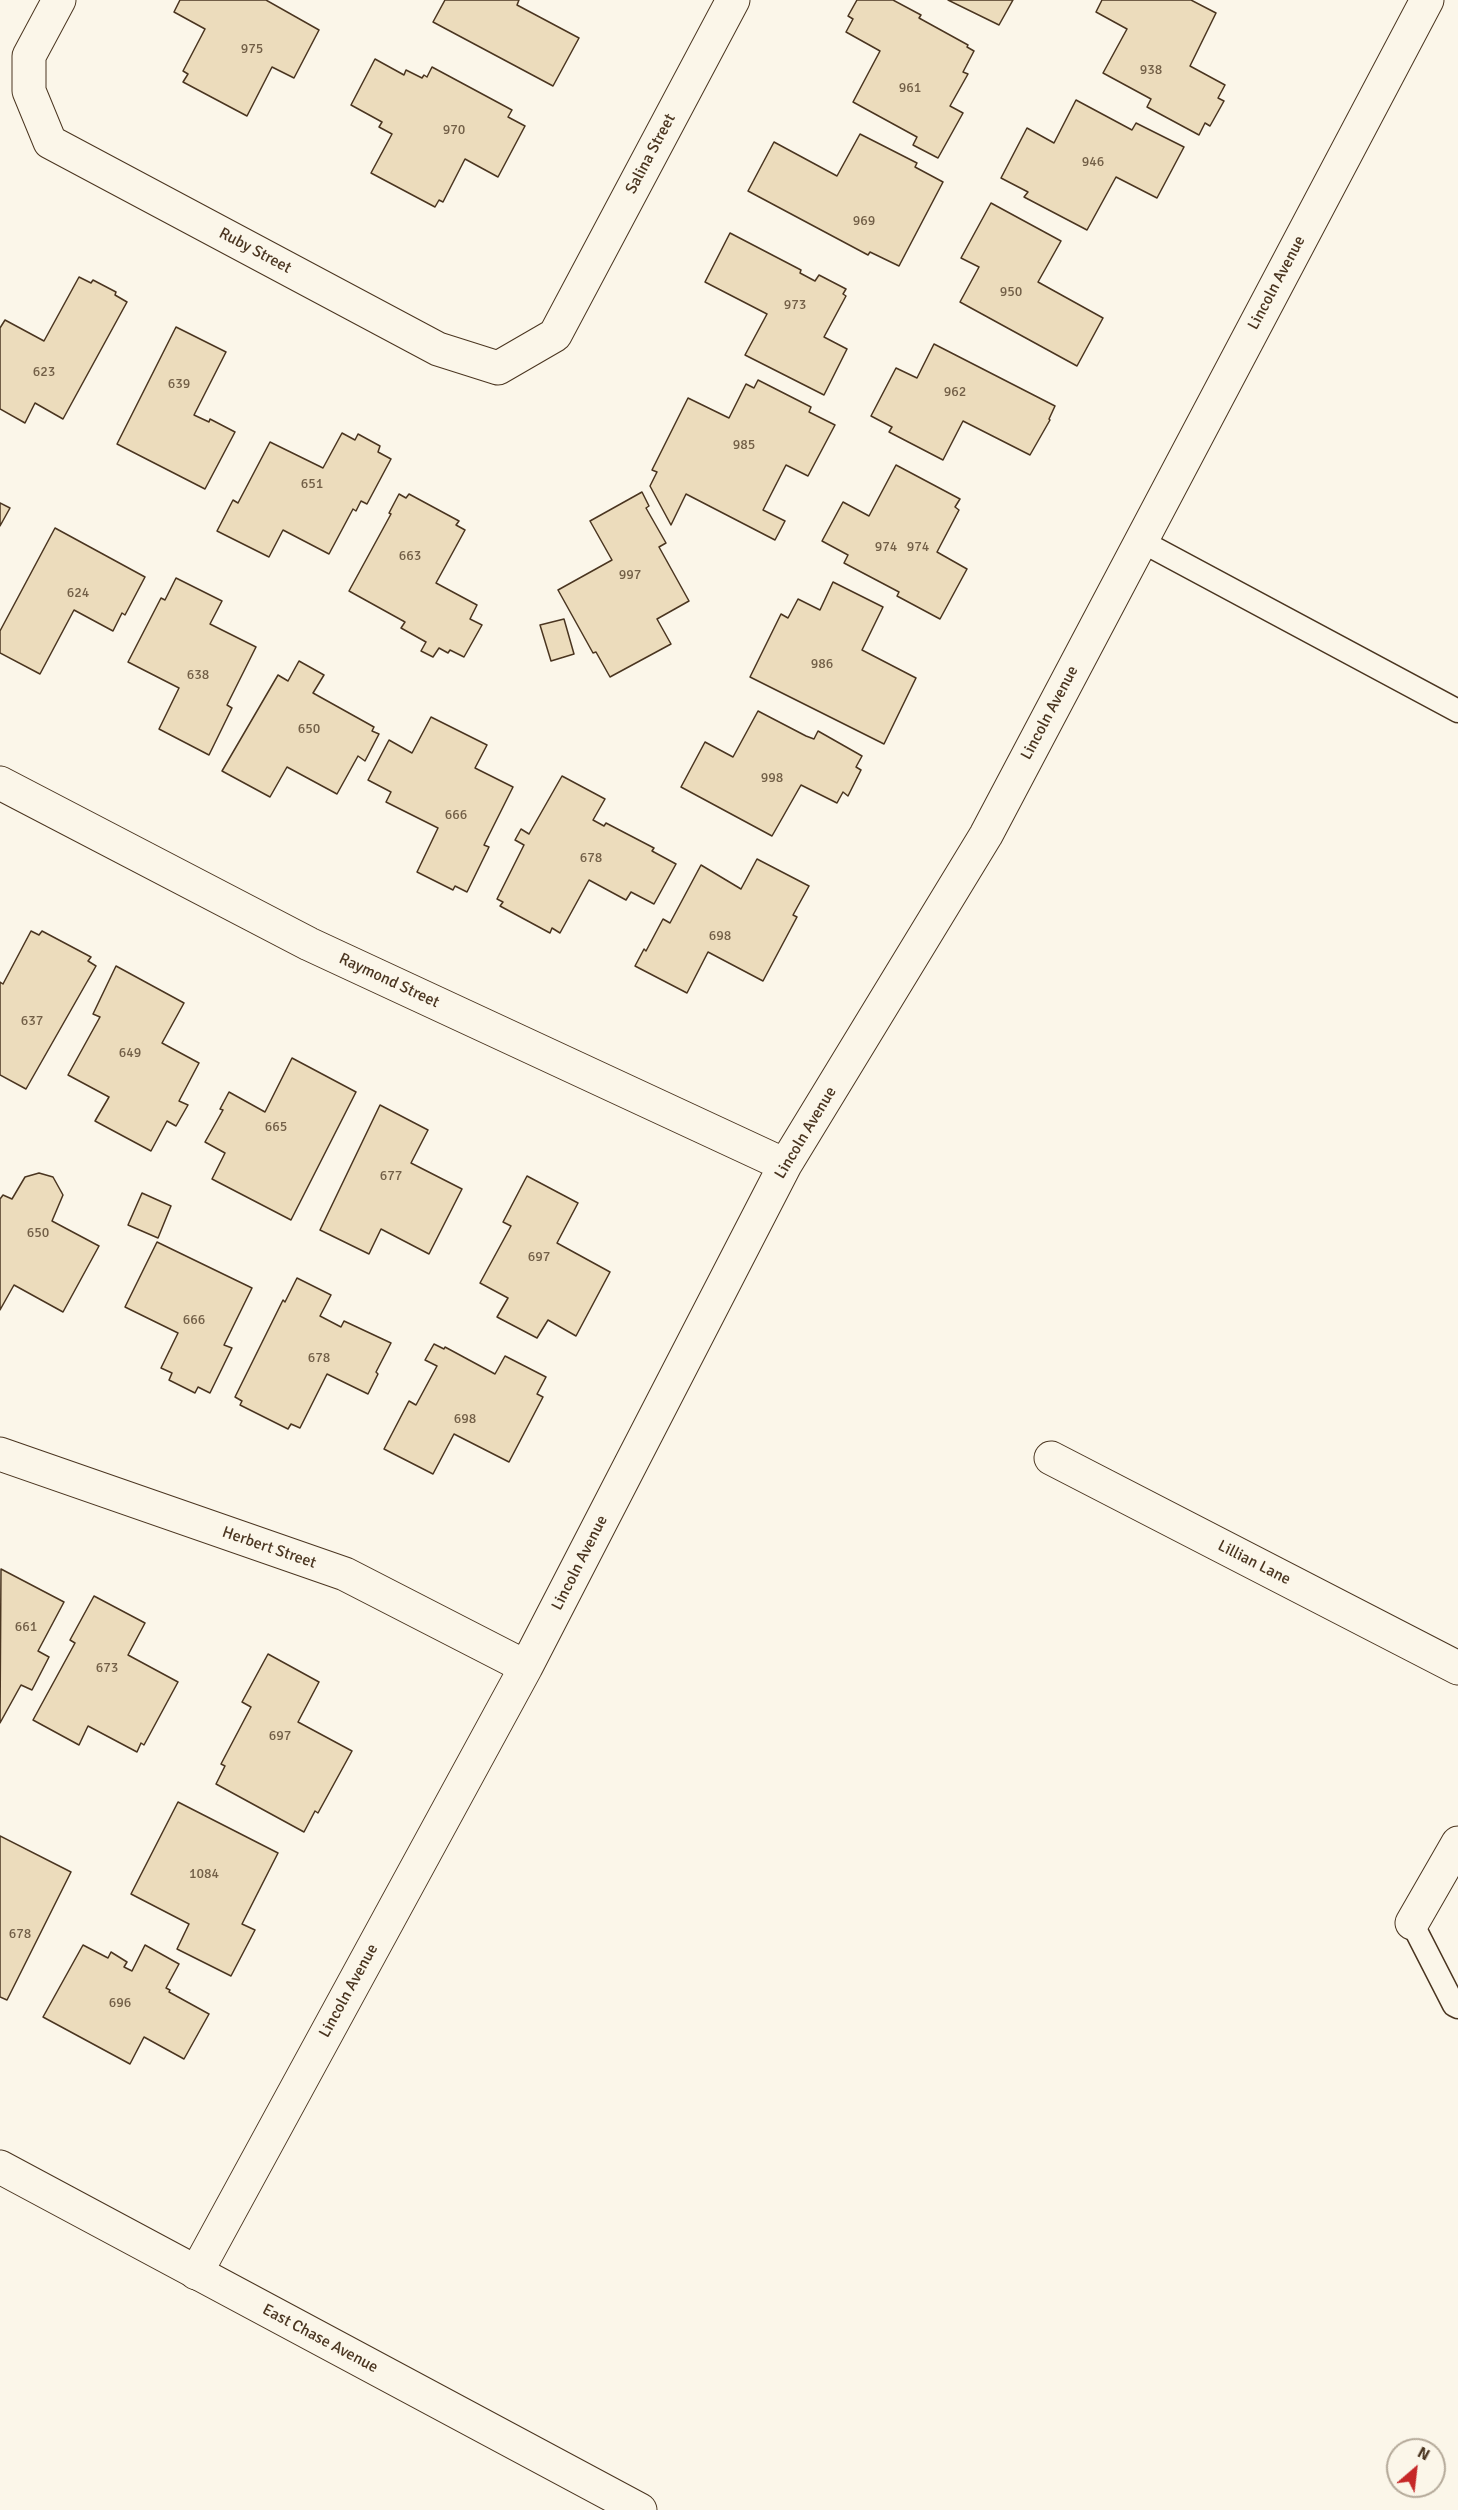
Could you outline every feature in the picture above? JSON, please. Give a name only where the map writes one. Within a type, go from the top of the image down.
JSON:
[{"type":"street","name":"Salina Street","points":[[570,309],[733,0]]},
{"type":"street","name":"Lincoln Avenue","points":[[196,2273],[526,1667],[785,1165],[986,835],[1427,0]]},
{"type":"street","name":"Ruby Street","points":[[55,8],[30,56],[29,91],[50,142],[438,350],[498,368],[555,335],[570,309]]},
{"type":"street","name":"Raymond Street","points":[[0,783],[309,944],[785,1165]]},
{"type":"street","name":"Herbert Street","points":[[0,1454],[345,1574],[526,1667]]},
{"type":"street","name":"Lillian Lane","points":[[1051,1458],[1458,1668]]},
{"type":"street","points":[[1412,1923],[1458,1843]]},
{"type":"street","name":"East Chase Avenue","points":[[0,2167],[640,2510]]},
{"type":"lane","points":[[1141,540],[1458,711]]},
{"type":"lane","points":[[1412,1923],[1454,2005],[1458,2007]]},
{"type":"building","points":[[180,0],[266,0],[319,30],[294,78],[272,67],[247,116],[183,82],[188,74],[183,71],[205,29],[174,12]]},
{"type":"building","points":[[445,0],[519,0],[517,5],[579,38],[553,86],[433,22]]},
{"type":"building","points":[[857,0],[893,0],[921,15],[919,18],[968,45],[967,47],[974,51],[963,72],[968,74],[950,106],[963,113],[938,158],[913,145],[917,137],[853,102],[880,51],[846,32],[853,19],[848,16]]},
{"type":"building","points":[[948,0],[1013,0],[999,25]]},
{"type":"building","points":[[1102,0],[1191,0],[1216,13],[1190,66],[1225,85],[1218,98],[1224,101],[1210,126],[1205,123],[1199,135],[1147,107],[1151,99],[1103,73],[1127,29],[1096,12]]},
{"type":"building","points":[[375,59],[404,75],[406,70],[422,78],[424,75],[427,77],[432,67],[512,110],[508,117],[525,126],[498,177],[465,159],[443,202],[439,200],[435,207],[371,173],[392,134],[379,127],[382,122],[351,105]]},
{"type":"building","points":[[1076,100],[1132,130],[1136,123],[1184,147],[1157,198],[1116,177],[1087,230],[1024,197],[1028,192],[1001,178],[1027,128],[1054,143]]},
{"type":"building","points":[[860,134],[917,163],[915,167],[943,182],[899,266],[870,252],[868,255],[748,191],[774,142],[837,176]]},
{"type":"building","points":[[991,203],[1061,241],[1038,282],[1103,318],[1077,366],[960,302],[979,267],[961,258]]},
{"type":"building","points":[[730,233],[801,270],[800,273],[815,281],[819,275],[846,289],[843,294],[846,296],[824,337],[847,349],[824,395],[745,355],[767,314],[705,282]]},
{"type":"building","points":[[79,277],[91,283],[93,280],[116,292],[115,295],[127,302],[63,419],[35,403],[25,423],[0,409],[0,328],[5,320],[44,341]]},
{"type":"building","points":[[176,327],[226,352],[194,415],[209,422],[210,419],[235,432],[205,489],[117,444]]},
{"type":"building","points":[[934,344],[1055,406],[1050,420],[1030,455],[963,421],[943,460],[889,432],[892,427],[871,416],[896,368],[917,378]]},
{"type":"building","points":[[758,380],[811,407],[809,412],[835,425],[808,476],[786,465],[763,510],[785,521],[775,540],[686,494],[671,525],[650,486],[657,472],[652,470],[688,398],[729,418],[746,384],[754,388]]},
{"type":"building","points":[[342,433],[355,440],[358,434],[380,446],[378,452],[391,459],[367,504],[361,501],[356,511],[353,509],[329,554],[283,530],[269,557],[217,531],[233,500],[238,503],[270,442],[323,468]]},
{"type":"building","points":[[896,465],[960,499],[955,507],[959,510],[937,552],[967,569],[940,619],[897,596],[899,592],[844,563],[848,555],[822,541],[843,502],[869,516]]},
{"type":"building","points":[[642,492],[649,506],[646,508],[666,543],[659,547],[689,601],[657,619],[671,644],[610,677],[596,652],[593,653],[558,590],[612,560],[590,521]]},
{"type":"building","points":[[399,494],[406,498],[409,494],[459,521],[456,525],[465,530],[436,583],[477,605],[470,619],[482,625],[464,657],[450,650],[448,653],[439,648],[433,657],[421,651],[426,642],[401,628],[405,622],[349,591],[391,514],[389,513]]},
{"type":"building","points":[[0,503],[10,508],[0,526]]},
{"type":"building","points":[[55,528],[145,577],[125,615],[122,613],[113,631],[74,610],[40,674],[0,653],[0,631]]},
{"type":"building","points":[[176,578],[222,601],[210,624],[256,647],[227,705],[232,708],[209,755],[159,729],[179,688],[128,662],[161,598],[165,600]]},
{"type":"building","points":[[833,582],[883,607],[862,650],[916,678],[884,744],[750,677],[781,614],[788,618],[798,599],[820,610]]},
{"type":"building","points":[[564,619],[574,654],[551,661],[540,625]]},
{"type":"building","points":[[299,661],[324,675],[313,693],[374,727],[372,731],[379,734],[365,761],[358,756],[337,794],[287,767],[270,797],[222,771],[278,675],[288,681]]},
{"type":"building","points":[[758,711],[814,739],[818,731],[862,756],[856,767],[861,770],[848,796],[843,792],[837,803],[801,785],[772,836],[681,787],[705,742],[733,757]]},
{"type":"building","points":[[431,717],[487,745],[475,768],[513,787],[484,845],[489,847],[467,892],[455,886],[453,890],[417,872],[438,828],[386,802],[391,792],[368,780],[389,740],[412,753]]},
{"type":"building","points":[[562,776],[605,799],[593,820],[604,826],[606,823],[654,848],[652,851],[676,864],[654,904],[631,892],[626,900],[589,880],[560,933],[552,928],[550,933],[500,906],[503,902],[497,899],[524,845],[515,840],[521,829],[529,834]]},
{"type":"building","points":[[757,859],[809,886],[793,915],[797,917],[763,981],[708,952],[687,993],[635,966],[663,919],[670,923],[701,865],[741,889]]},
{"type":"building","points":[[31,931],[39,935],[42,931],[91,957],[88,961],[96,966],[26,1089],[0,1075],[0,982],[3,984]]},
{"type":"building","points":[[116,966],[184,1003],[162,1043],[199,1063],[179,1101],[188,1105],[176,1126],[167,1121],[151,1151],[95,1121],[109,1097],[68,1075],[100,1017],[93,1014]]},
{"type":"building","points":[[292,1058],[356,1092],[291,1220],[212,1179],[225,1153],[205,1142],[223,1110],[220,1109],[229,1092],[265,1112]]},
{"type":"building","points":[[380,1105],[428,1130],[411,1163],[462,1189],[429,1254],[381,1229],[369,1254],[320,1230]]},
{"type":"building","points":[[39,1173],[53,1177],[63,1195],[52,1221],[99,1246],[63,1312],[14,1285],[0,1310],[0,1199],[3,1195],[12,1199],[25,1177]]},
{"type":"building","points":[[527,1176],[578,1203],[557,1243],[610,1272],[576,1336],[548,1320],[537,1338],[497,1317],[508,1298],[480,1283],[511,1226],[503,1222]]},
{"type":"building","points":[[142,1193],[171,1206],[158,1238],[128,1225]]},
{"type":"building","points":[[157,1242],[252,1288],[224,1345],[232,1348],[210,1393],[198,1387],[195,1393],[169,1380],[172,1373],[161,1368],[178,1333],[125,1307]]},
{"type":"building","points":[[297,1278],[331,1295],[320,1316],[341,1327],[344,1321],[391,1343],[368,1394],[327,1374],[300,1428],[291,1424],[288,1429],[240,1405],[242,1401],[235,1397],[283,1300],[285,1302]]},
{"type":"building","points":[[434,1344],[444,1349],[445,1347],[495,1374],[505,1356],[546,1377],[537,1394],[543,1397],[509,1462],[454,1434],[433,1474],[384,1449],[409,1401],[416,1405],[437,1366],[425,1360]]},
{"type":"building","points":[[1,1569],[64,1602],[38,1651],[49,1657],[32,1690],[21,1685],[0,1723]]},
{"type":"building","points":[[94,1596],[145,1623],[128,1655],[178,1682],[144,1745],[141,1743],[137,1752],[88,1726],[79,1745],[33,1720],[75,1643],[70,1640]]},
{"type":"building","points":[[268,1654],[319,1682],[298,1722],[352,1751],[318,1813],[315,1811],[304,1832],[216,1784],[225,1766],[221,1764],[251,1707],[242,1702]]},
{"type":"building","points":[[178,1802],[278,1853],[242,1924],[255,1930],[231,1976],[177,1949],[189,1924],[131,1894]]},
{"type":"building","points":[[0,1836],[71,1872],[7,2000],[0,1997]]},
{"type":"building","points":[[83,1945],[108,1958],[111,1952],[127,1962],[124,1967],[132,1971],[145,1945],[179,1964],[166,1988],[170,1990],[169,1992],[209,2014],[184,2059],[144,2037],[130,2064],[43,2017]]}]
